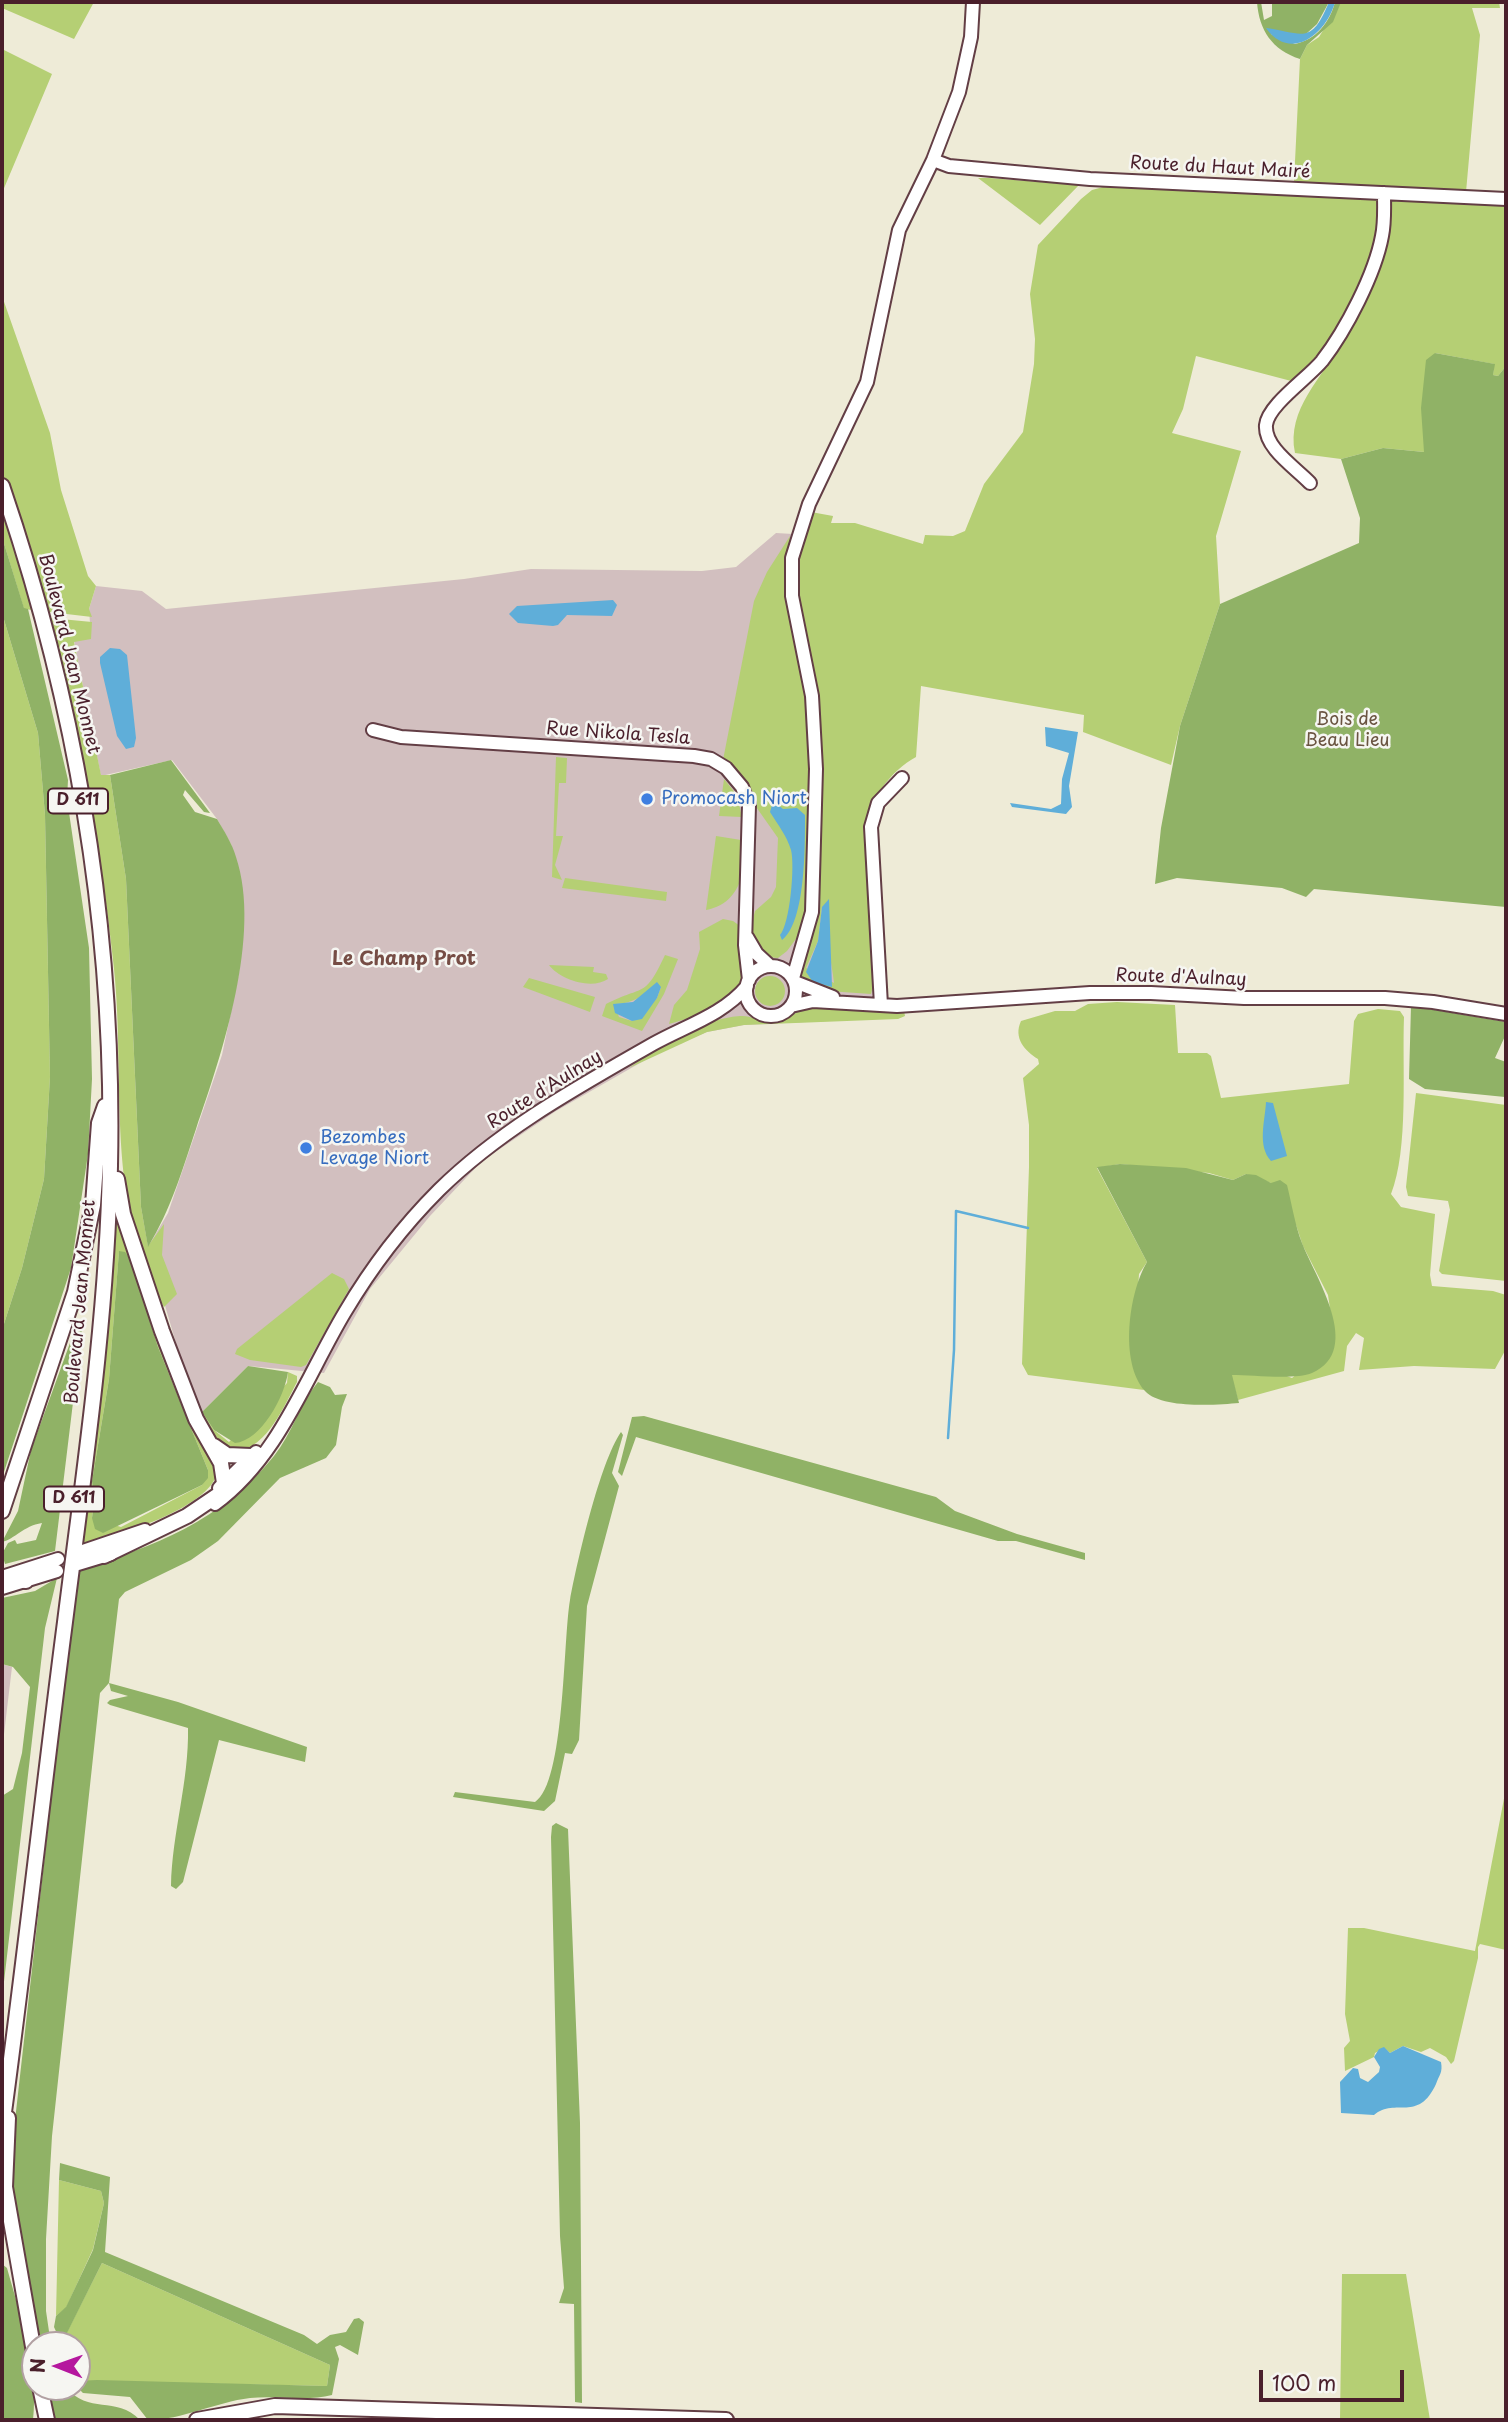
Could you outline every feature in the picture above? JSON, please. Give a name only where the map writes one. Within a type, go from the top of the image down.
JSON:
[{"type":"main road","name":"Boulevard Jean Monnet","points":[[2,486],[48,633],[85,801],[105,964],[108,1111],[103,1289],[2,2127]]},
{"type":"main road","name":"Boulevard Jean Monnet","points":[[2,505],[48,659],[79,806],[98,955],[108,1111],[93,1338],[2,2080]]},
{"type":"main road","points":[[2,1511],[75,1292],[91,1216],[99,1123],[108,1111],[116,1122],[119,1199],[130,1239],[182,1385],[221,1463],[224,1483],[221,1493],[187,1516],[104,1556]]},
{"type":"main road","points":[[212,1444],[228,1455],[251,1457]]},
{"type":"main road","points":[[2,1577],[26,1581]]},
{"type":"main road","points":[[30,2331],[12,2233],[5,2164],[32,1893]]},
{"type":"main road","points":[[43,2401],[47,2420]]},
{"type":"main road","points":[[197,2420],[275,2406],[726,2420]]},
{"type":"street","points":[[809,927],[792,952],[772,966],[760,968],[748,983],[749,1002],[755,1010],[776,1016],[791,1006],[796,997],[794,980],[809,927],[814,898],[816,741],[809,676],[792,596],[792,558],[809,504],[866,383],[876,348],[894,245],[904,218],[933,160],[960,92],[971,37],[973,2]]},
{"type":"street","name":"Route du Haut Mairé","points":[[933,160],[949,166],[1090,179],[1506,199]]},
{"type":"street","points":[[1310,483],[1271,445],[1266,433],[1267,419],[1274,408],[1322,361],[1363,288],[1383,233],[1384,193]]},
{"type":"street","name":"Rue Nikola Tesla","points":[[373,730],[401,737],[694,756],[715,762],[742,787],[750,814],[746,936],[748,983]]},
{"type":"street","points":[[881,1006],[871,827],[878,803],[902,778]]},
{"type":"street","points":[[746,936],[757,954],[772,966],[785,970],[794,980]]},
{"type":"street","name":"Route d'Aulnay","points":[[794,980],[814,992],[881,1006],[1151,993],[1244,998],[1385,998],[1433,1002],[1506,1014]]},
{"type":"street","name":"Route d'Aulnay","points":[[281,1427],[344,1314],[386,1251],[439,1191],[506,1133],[664,1037],[712,1014],[735,999],[748,983]]},
{"type":"street","name":"Route d'Aulnay","points":[[791,1006],[813,1001],[853,1002]]},
{"type":"street","name":"Route d'Aulnay","points":[[712,1014],[755,1010]]},
{"type":"street","points":[[281,1427],[253,1468],[219,1501],[179,1527],[104,1556],[79,1558],[157,1525],[198,1502],[224,1483],[281,1427]]},
{"type":"street","points":[[2,1577],[57,1565],[26,1581],[2,1588]]},
{"type":"shaded area","points":[[833,516],[828,529],[874,982],[870,1019],[744,1025],[707,1032],[661,1051],[556,1111],[482,1161],[430,1216],[370,1289],[324,1373],[248,1366],[202,1412],[180,1357],[148,1247],[168,1213],[222,1055],[239,973],[243,893],[231,844],[217,819],[172,760],[101,776],[74,641],[91,638],[89,609],[96,586],[142,591],[166,609],[464,579],[531,569],[702,571],[736,567],[776,533],[793,534]]},
{"type":"shaded area","points":[[2,1664],[12,1667],[2,1751]]},
{"type":"green space","points":[[2,2],[94,2],[74,39],[2,8]]},
{"type":"green space","points":[[1257,2],[1261,2],[1264,20],[1272,16],[1272,2],[1329,2],[1317,24],[1306,34],[1271,34],[1295,44],[1316,34],[1326,23],[1335,2],[1341,2],[1333,22],[1307,45],[1300,59],[1282,50],[1269,38],[1258,12]]},
{"type":"green space","points":[[1341,2],[1499,2],[1500,8],[1472,8],[1480,35],[1466,192],[1294,182],[1300,59],[1307,45],[1319,37]]},
{"type":"green space","points":[[2,49],[52,74],[2,193]]},
{"type":"green space","points":[[978,178],[989,178],[1079,185],[1040,225]]},
{"type":"green space","points":[[1103,187],[1378,199],[1373,248],[1365,273],[1341,321],[1295,382],[1196,356],[1183,409],[1172,433],[1241,451],[1216,536],[1220,604],[1180,726],[1171,765],[1083,732],[1084,715],[921,686],[916,757],[898,770],[882,788],[870,809],[864,830],[874,982],[871,994],[828,991],[801,981],[800,975],[817,913],[820,767],[798,603],[797,560],[811,512],[833,516],[831,523],[855,523],[923,544],[925,535],[953,536],[965,531],[984,484],[1023,432],[1034,364],[1035,339],[1030,294],[1038,245],[1092,190]],"holes":[[[822,907],[834,983],[806,968],[818,941]]]},
{"type":"green space","points":[[1389,200],[1506,205],[1506,366],[1498,376],[1493,375],[1494,364],[1435,353],[1424,432],[1424,452],[1383,448],[1341,459],[1295,453],[1296,422],[1301,408],[1342,342],[1376,274],[1386,238]]},
{"type":"green space","points":[[2,296],[50,433],[61,490],[88,576],[96,586],[89,609],[92,617],[24,609],[2,537]]},
{"type":"green space","name":"Bois de Beau Lieu","points":[[1435,353],[1495,364],[1493,375],[1498,376],[1506,366],[1506,907],[1314,889],[1306,897],[1282,888],[1177,878],[1155,884],[1161,828],[1180,726],[1220,604],[1359,543],[1360,518],[1341,459],[1383,448],[1424,452],[1421,408],[1426,360]]},
{"type":"green space","points":[[790,536],[787,567],[811,730],[808,907],[801,932],[787,951],[778,958],[766,957],[753,938],[752,923],[755,911],[771,897],[776,887],[778,838],[723,760],[754,601],[767,572]]},
{"type":"green space","points":[[2,537],[24,608],[28,609],[68,780],[67,799],[89,948],[92,1079],[88,1154],[71,1268],[2,1478],[2,1330],[22,1268],[44,1179],[50,1077],[45,815],[38,733],[2,613]]},
{"type":"green space","points":[[2,613],[38,733],[45,815],[50,1077],[44,1179],[22,1268],[2,1330]]},
{"type":"green space","points":[[50,618],[92,622],[91,639],[74,642],[101,775],[110,775],[126,879],[141,1207],[148,1246],[164,1224],[162,1255],[177,1294],[164,1307],[145,1267],[125,1184],[117,1012],[109,924],[88,792]]},
{"type":"green space","points":[[556,757],[567,758],[566,783],[559,783],[556,836],[563,836],[555,865],[562,880],[552,877]]},
{"type":"green space","points":[[171,760],[210,813],[204,812],[185,790],[183,795],[195,812],[217,819],[232,847],[243,888],[244,922],[242,958],[217,1066],[175,1190],[148,1247],[141,1207],[126,879],[110,775]]},
{"type":"green space","points":[[724,779],[737,795],[742,817],[719,816]]},
{"type":"green space","points":[[716,836],[741,840],[740,866],[743,870],[731,897],[706,910]]},
{"type":"green space","points":[[565,878],[667,892],[666,901],[562,888]]},
{"type":"green space","points":[[723,919],[740,926],[744,968],[742,981],[730,998],[721,1005],[669,1024],[674,1005],[687,990],[700,949],[699,932]]},
{"type":"green space","points":[[665,955],[678,959],[664,994],[642,1031],[602,1016],[606,1004],[648,985]],"holes":[[[661,987],[657,998],[632,1021],[619,1017],[614,1004],[632,1001]]]},
{"type":"green space","points":[[549,965],[594,967],[593,972],[606,974],[608,979],[594,984],[577,982],[561,975]]},
{"type":"green space","points":[[770,976],[781,980],[785,991],[781,1002],[770,1006],[759,1002],[755,991],[759,980]]},
{"type":"green space","points":[[529,978],[595,997],[590,1012],[523,987]]},
{"type":"green space","points":[[1117,1002],[1175,1005],[1178,1053],[1207,1053],[1211,1056],[1221,1098],[1349,1084],[1354,1021],[1358,1014],[1378,1009],[1400,1011],[1404,1017],[1404,1107],[1397,1176],[1391,1194],[1401,1207],[1435,1214],[1430,1275],[1432,1286],[1493,1291],[1506,1295],[1506,1349],[1495,1369],[1414,1366],[1359,1370],[1364,1338],[1356,1333],[1347,1346],[1344,1371],[1238,1400],[1231,1375],[1284,1375],[1292,1378],[1335,1343],[1328,1295],[1303,1246],[1296,1225],[1271,1183],[1246,1174],[1233,1180],[1209,1173],[1120,1164],[1097,1168],[1147,1262],[1139,1274],[1133,1363],[1144,1390],[1028,1375],[1022,1364],[1029,1167],[1029,1125],[1023,1078],[1039,1064],[1038,1059],[1019,1038],[1019,1027],[1021,1021],[1055,1011],[1075,1011],[1088,1004]]},
{"type":"green space","points":[[1411,1006],[1506,1022],[1506,1034],[1495,1058],[1506,1062],[1505,1097],[1425,1089],[1409,1079]]},
{"type":"green space","points":[[810,1007],[904,1011],[905,1016],[898,1019],[744,1025],[707,1032],[629,1068],[668,1042],[710,1022],[740,1016],[777,1022]]},
{"type":"green space","points":[[1416,1093],[1506,1105],[1506,1281],[1442,1274],[1439,1271],[1450,1210],[1448,1201],[1408,1196],[1406,1187]]},
{"type":"green space","points":[[1120,1164],[1186,1168],[1233,1180],[1246,1174],[1256,1175],[1271,1183],[1280,1180],[1287,1185],[1295,1222],[1331,1311],[1335,1330],[1334,1347],[1327,1362],[1305,1375],[1232,1375],[1239,1403],[1176,1403],[1163,1401],[1145,1391],[1137,1378],[1129,1345],[1135,1291],[1147,1262],[1097,1167]]},
{"type":"green space","points":[[114,1207],[131,1260],[119,1252],[109,1379],[92,1481],[92,1518],[121,1527],[202,1485],[208,1470],[158,1347],[144,1296],[217,1472],[211,1485],[198,1498],[179,1509],[80,1548]]},
{"type":"green space","points":[[119,1251],[125,1252],[131,1260],[158,1347],[208,1470],[208,1478],[202,1485],[103,1533],[95,1529],[92,1518],[92,1481],[109,1379]]},
{"type":"green space","points":[[332,1273],[344,1279],[349,1289],[306,1365],[301,1367],[250,1360],[235,1354],[237,1349]]},
{"type":"green space","points":[[83,1320],[55,1551],[5,1564],[2,1554],[8,1543],[15,1540],[17,1544],[36,1540],[42,1523],[2,1542],[18,1511],[31,1450],[78,1321]]},
{"type":"green space","points":[[248,1366],[288,1372],[282,1393],[270,1416],[254,1434],[235,1443],[214,1430],[202,1412]]},
{"type":"green space","points":[[288,1372],[297,1376],[297,1382],[277,1419],[258,1442],[247,1448],[234,1449],[214,1438],[202,1412],[214,1430],[229,1442],[287,1383]]},
{"type":"green space","points":[[318,1382],[330,1387],[335,1395],[347,1394],[342,1407],[336,1445],[326,1458],[280,1478],[218,1541],[191,1560],[125,1592],[119,1599],[109,1683],[100,1693],[52,2136],[46,2239],[46,2311],[49,2331],[37,2331],[14,2204],[12,2147],[77,1569],[159,1541],[185,1529],[232,1498],[274,1456]]},
{"type":"green space","points":[[644,1416],[936,1497],[955,1511],[1017,1534],[1085,1553],[1085,1560],[1016,1541],[998,1541],[636,1437],[622,1476],[618,1472],[632,1417]]},
{"type":"green space","points":[[621,1432],[623,1435],[612,1473],[619,1486],[587,1606],[579,1740],[572,1754],[565,1753],[555,1801],[544,1811],[453,1797],[455,1792],[535,1802],[545,1790],[557,1740],[573,1583],[597,1488]]},
{"type":"green space","points":[[57,1578],[45,1628],[2,1999],[2,1796],[13,1789],[22,1753],[30,1687],[13,1667],[2,1664],[2,1598],[35,1591]]},
{"type":"green space","points":[[109,1683],[178,1702],[307,1747],[305,1762],[219,1740],[183,1882],[176,1889],[171,1886],[172,1866],[186,1768],[188,1728],[110,1705],[107,1703],[110,1700],[128,1696],[111,1691]]},
{"type":"green space","points":[[1506,1788],[1506,1950],[1480,1944],[1478,1947],[1478,1958],[1454,2061],[1451,2064],[1446,2057],[1430,2048],[1421,2052],[1403,2046],[1390,2053],[1384,2048],[1375,2053],[1374,2057],[1345,2071],[1344,2048],[1350,2041],[1345,2014],[1348,1928],[1364,1928],[1475,1951]]},
{"type":"green space","points":[[556,1823],[568,1829],[580,2123],[582,2403],[575,2402],[574,2304],[559,2303],[564,2288],[560,2236],[551,1837],[552,1826]]},
{"type":"green space","points":[[60,2163],[110,2177],[105,2252],[304,2335],[317,2344],[330,2335],[346,2332],[354,2319],[359,2318],[364,2322],[358,2355],[340,2345],[335,2347],[339,2359],[332,2395],[312,2398],[250,2398],[174,2417],[148,2420],[130,2397],[91,2394],[91,2380],[97,2380],[327,2386],[330,2365],[102,2263],[68,2331],[56,2331],[56,2316],[66,2307],[93,2250],[104,2203],[101,2191],[59,2180]]},
{"type":"green space","points":[[59,2180],[101,2191],[104,2203],[93,2249],[66,2308],[56,2316]]},
{"type":"green space","points":[[102,2263],[330,2365],[327,2386],[91,2381],[91,2331],[68,2331]]},
{"type":"green space","points":[[2,2264],[7,2268],[24,2331],[21,2331],[21,2401],[34,2401],[33,2420],[2,2420]]},
{"type":"green space","points":[[1342,2274],[1406,2274],[1430,2420],[1340,2420]]},
{"type":"green space","points":[[49,2401],[86,2401],[112,2406],[131,2413],[140,2420],[54,2420]]},
{"type":"water","points":[[1329,2],[1335,2],[1331,13],[1307,40],[1286,43],[1266,28],[1297,34],[1311,31],[1323,16]]},
{"type":"water","points":[[613,600],[617,605],[612,616],[567,615],[558,625],[553,626],[518,623],[509,614],[517,606]]},
{"type":"water","points":[[110,648],[120,649],[127,655],[136,738],[134,747],[126,749],[117,736],[100,663],[100,657]]},
{"type":"water","points":[[1045,727],[1078,732],[1069,786],[1072,807],[1066,814],[1012,807],[1010,803],[1051,809],[1061,804],[1062,779],[1069,753],[1046,746]]},
{"type":"water","points":[[777,804],[783,809],[797,808],[805,815],[800,900],[790,931],[782,940],[780,935],[784,929],[791,894],[792,858],[787,840],[770,812],[772,805]]},
{"type":"water","points":[[829,899],[832,987],[813,982],[806,972],[818,941],[822,907]]},
{"type":"water","points":[[657,982],[661,987],[657,998],[642,1019],[632,1021],[615,1013],[613,1004],[633,1002]]},
{"type":"water","points":[[1266,1102],[1273,1103],[1287,1156],[1271,1161],[1263,1141]]},
{"type":"water","points":[[1403,2046],[1441,2062],[1440,2074],[1429,2096],[1414,2106],[1390,2108],[1374,2115],[1341,2113],[1340,2082],[1353,2068],[1358,2069],[1360,2078],[1368,2082],[1379,2072],[1380,2067],[1374,2057],[1379,2049],[1384,2047],[1390,2053]]},
{"type":"waterway","points":[[948,1438],[954,1350],[956,1211],[1028,1228]]},
{"type":"place","name":"Promocash Niort","points":[[647,799]]},
{"type":"place","name":"Bezombes Levage Niort","points":[[306,1148]]},
{"type":"district","name":"Le Champ Prot","points":[[404,960]]}]
